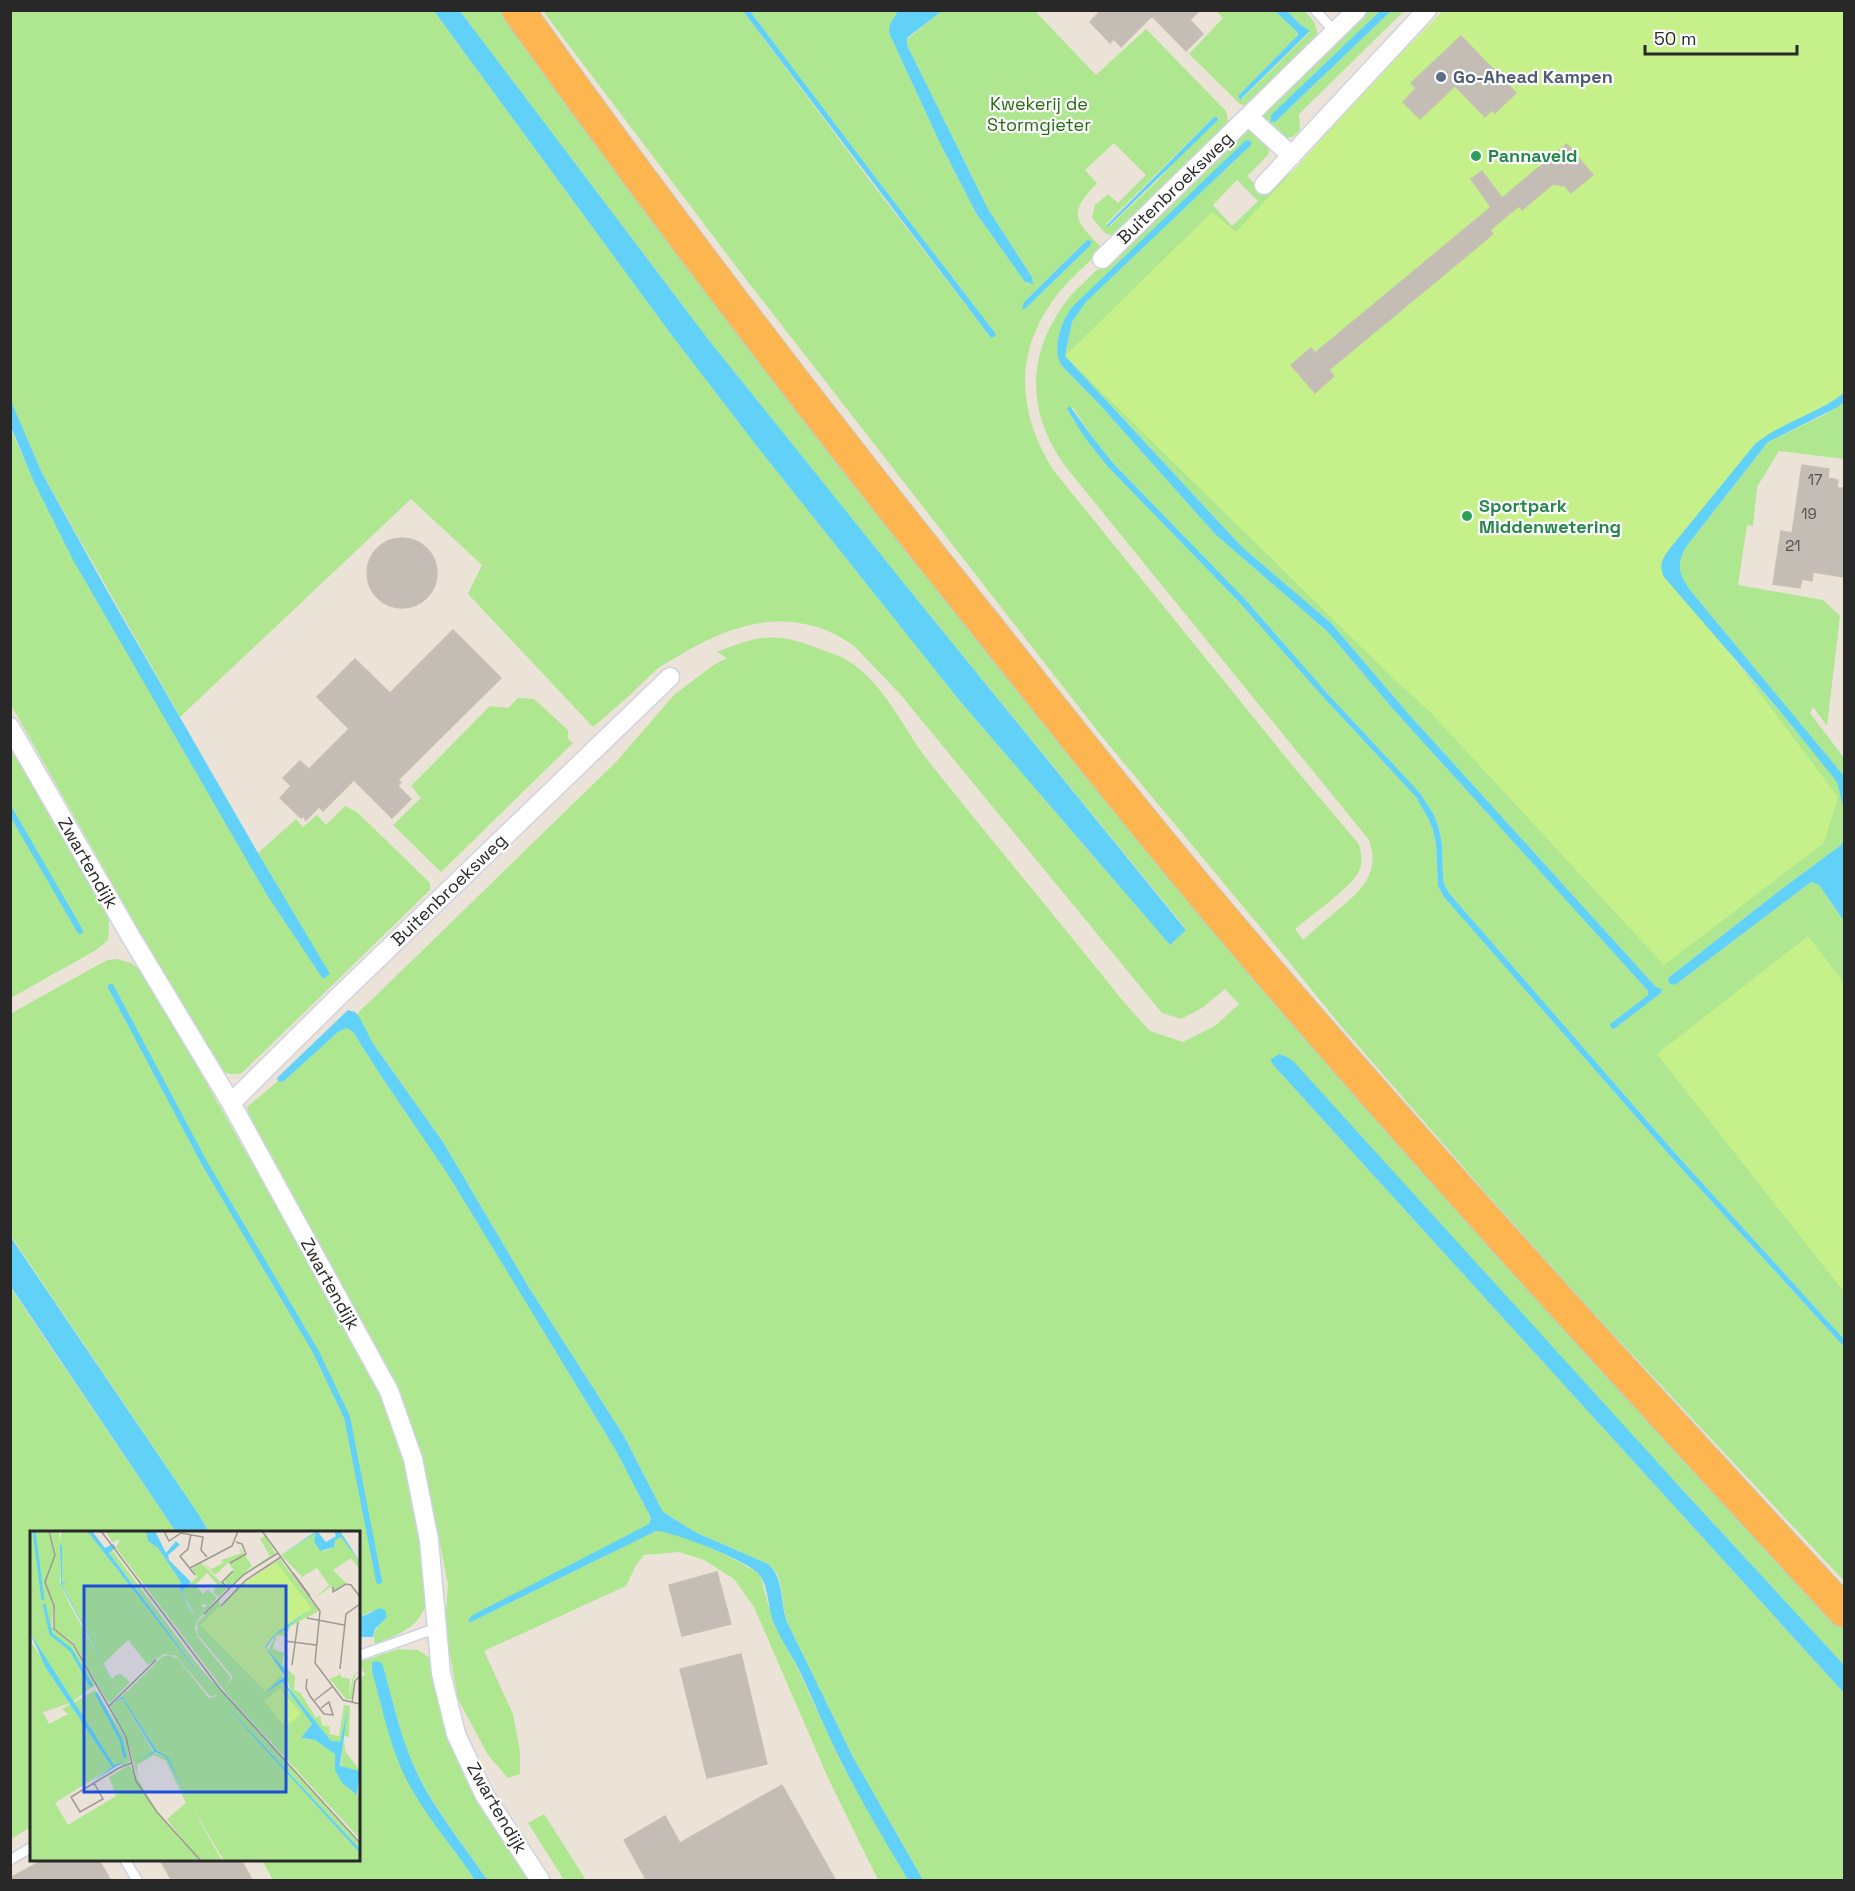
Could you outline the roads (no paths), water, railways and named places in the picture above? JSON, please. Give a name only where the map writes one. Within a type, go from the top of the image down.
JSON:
[{"type":"highway","points":[[518,10],[661,207],[876,488],[1241,939],[1438,1165],[1845,1611]]},
{"type":"highway","points":[[535,10],[672,201],[884,479],[1086,732],[1258,938],[1440,1149],[1845,1593]]},
{"type":"street","name":"Buitenbroeksweg","points":[[1102,259],[1357,10]]},
{"type":"street","points":[[1264,185],[1427,10]]},
{"type":"street","name":"Buitenbroeksweg","points":[[1249,117],[1292,156]]},
{"type":"street","name":"Buitenbroeksweg","points":[[231,1103],[345,990],[670,678]]},
{"type":"street","name":"Zwartendijk","points":[[10,727],[131,938],[231,1103],[389,1391],[413,1459],[429,1540],[441,1673],[456,1734],[484,1794],[540,1881]]},
{"type":"lane","points":[[1315,10],[1335,32]]},
{"type":"lane","points":[[360,1655],[437,1628]]},
{"type":"lane","points":[[10,1860],[30,1848]]},
{"type":"lane","points":[[126,1861],[137,1881]]},
{"type":"water","points":[[434,11],[460,11],[708,339],[1186,930],[1170,945],[959,700],[759,449],[670,333]]},
{"type":"water","points":[[743,11],[750,11],[996,334],[994,337],[991,338]]},
{"type":"water","points":[[898,11],[942,11],[907,38],[907,45],[988,209],[1032,277],[1033,284],[1025,282],[976,213],[939,141],[889,33],[890,24]]},
{"type":"water","points":[[1275,11],[1287,11],[1310,31],[1240,100],[1238,96],[1298,35]]},
{"type":"water","points":[[1380,11],[1391,11],[1275,122],[1271,122],[1271,115]]},
{"type":"water","points":[[1214,117],[1218,120],[1109,226],[1106,226]]},
{"type":"water","points":[[1246,140],[1251,141],[1251,145],[1086,302],[1072,322],[1065,356],[1242,547],[1331,623],[1406,711],[1656,987],[1662,989],[1661,993],[1614,1029],[1610,1024],[1648,995],[1648,991],[1393,709],[1328,632],[1215,534],[1100,405],[1061,365],[1058,358],[1059,335],[1072,307]]},
{"type":"water","points":[[1089,240],[1092,242],[1090,246],[1025,309],[1022,309],[1024,302]]},
{"type":"water","points":[[1844,393],[1844,402],[1836,408],[1768,442],[1686,547],[1680,569],[1690,590],[1844,776],[1844,809],[1837,782],[1784,716],[1664,577],[1661,565],[1671,547],[1755,444],[1765,436]]},
{"type":"water","points":[[11,401],[42,473],[105,587],[330,974],[323,979],[267,895],[73,560],[33,480],[11,427]]},
{"type":"water","points":[[1070,406],[1113,463],[1244,598],[1328,694],[1420,793],[1434,815],[1439,829],[1444,884],[1449,893],[1675,1153],[1844,1339],[1844,1347],[1671,1157],[1444,897],[1438,886],[1433,830],[1416,797],[1239,602],[1108,467],[1085,438],[1068,411],[1067,408]]},
{"type":"water","points":[[1844,840],[1844,921],[1819,885],[1811,882],[1675,985],[1669,983],[1668,978],[1841,845]]},
{"type":"water","points":[[348,1010],[355,1012],[360,1018],[372,1042],[443,1142],[528,1286],[624,1436],[663,1512],[695,1532],[768,1564],[774,1570],[780,1585],[788,1624],[853,1757],[923,1880],[908,1880],[867,1809],[775,1626],[763,1580],[753,1569],[741,1562],[693,1541],[656,1531],[471,1622],[468,1621],[471,1616],[649,1524],[651,1518],[615,1449],[449,1176],[353,1032],[347,1028],[338,1032],[283,1082],[278,1081],[277,1078]]},
{"type":"water","points":[[1279,1054],[1294,1062],[1844,1665],[1844,1693],[1275,1067],[1270,1060]]},
{"type":"water","points":[[10,1236],[208,1531],[175,1531],[11,1287]]},
{"type":"water","points":[[380,1608],[385,1610],[387,1617],[375,1629],[373,1637],[360,1637],[360,1618]]},
{"type":"water","points":[[375,1661],[382,1663],[404,1739],[420,1779],[487,1880],[475,1880],[408,1783],[396,1757],[385,1720],[372,1671],[372,1663]]},
{"type":"waterway","points":[[10,810],[80,931]]},
{"type":"waterway","points":[[111,987],[205,1164],[316,1352],[347,1417],[379,1581]]},
{"type":"place","name":"Go-Ahead Kampen","points":[[1441,77]]},
{"type":"place","name":"Pannaveld","points":[[1476,156]]},
{"type":"place","name":"Sportpark Middenwetering","points":[[1467,516]]},
{"type":"park label","name":"Kwekerij de Stormgieter","points":[[1039,114]]}]
